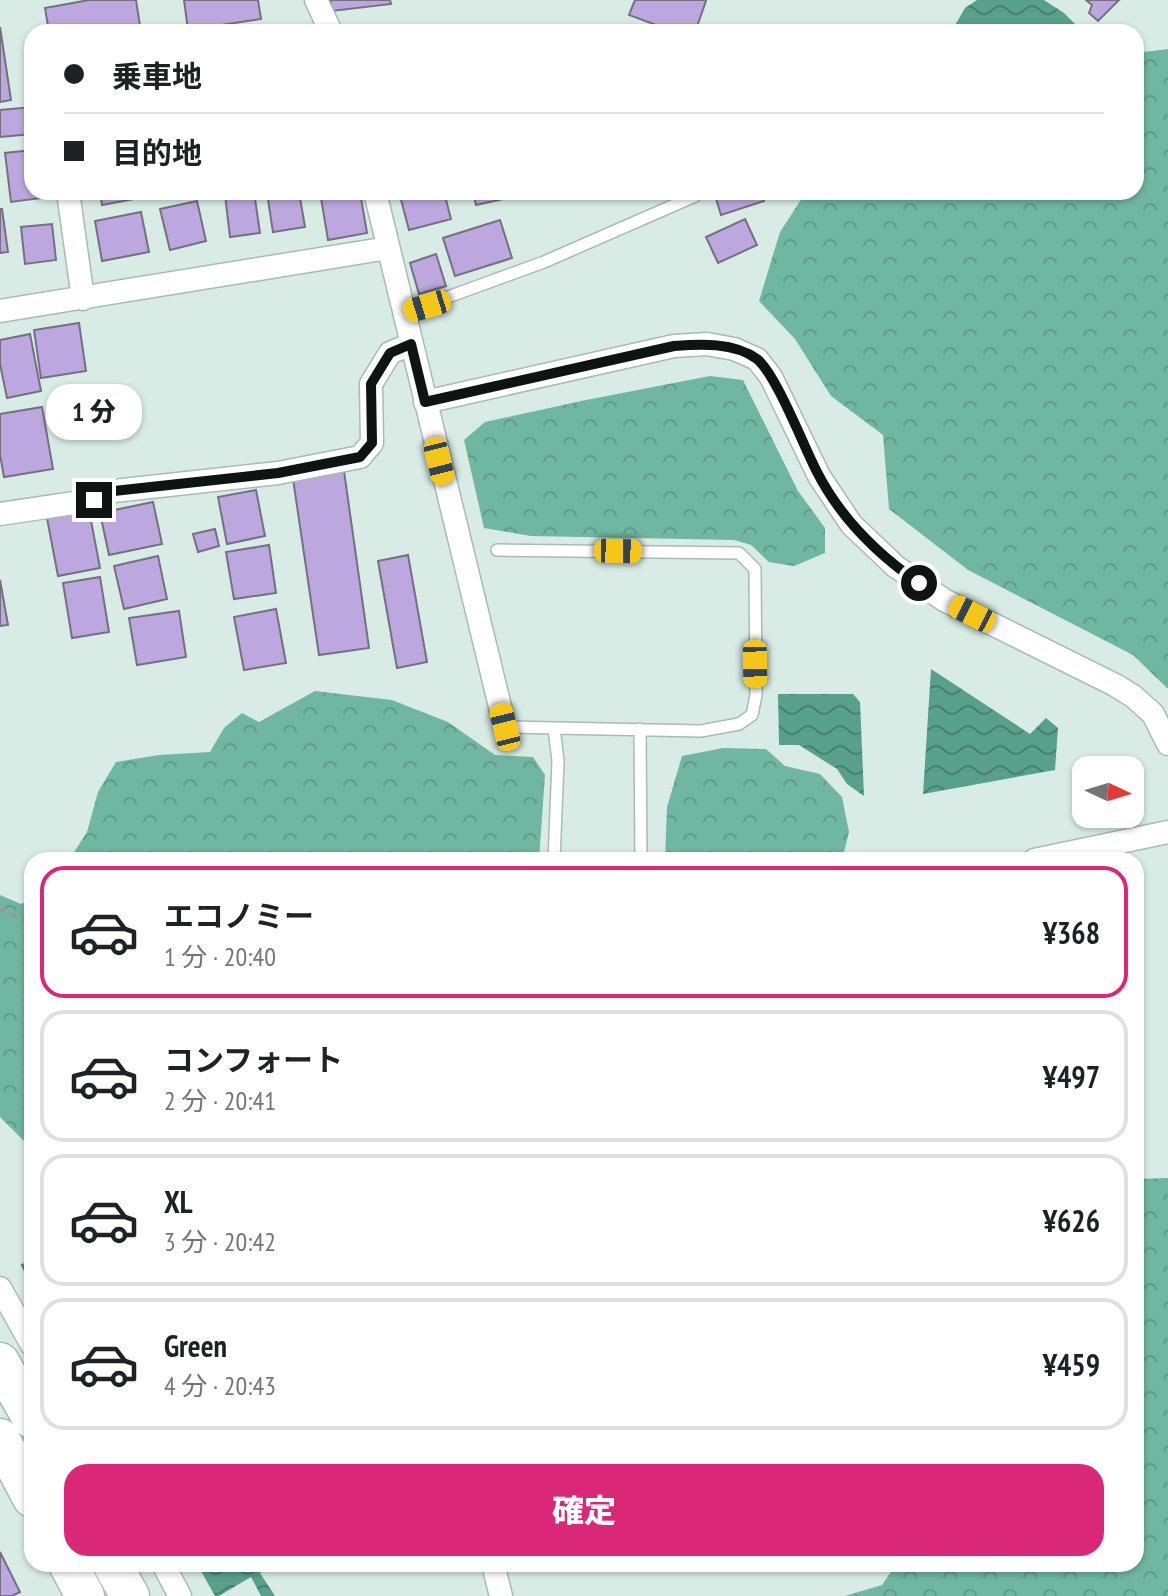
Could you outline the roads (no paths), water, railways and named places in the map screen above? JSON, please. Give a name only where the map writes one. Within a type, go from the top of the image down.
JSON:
[{"type":"highway","points":[[0,1362],[24,1405]]},
{"type":"highway","points":[[0,1438],[24,1483]]},
{"type":"highway","points":[[72,1572],[85,1596]]},
{"type":"highway","points":[[116,1572],[130,1596]]},
{"type":"street","points":[[316,0],[327,24]]},
{"type":"street","points":[[69,200],[83,299]]},
{"type":"street","points":[[377,200],[505,727]]},
{"type":"street","points":[[0,311],[388,248]]},
{"type":"street","points":[[0,514],[94,500],[114,491],[278,473],[360,457],[372,443],[371,384],[390,353],[411,344]]},
{"type":"street","points":[[425,402],[674,346],[707,344],[734,349],[757,359],[771,377],[819,476],[851,524],[895,566],[944,600],[1133,696],[1153,714],[1168,744]]},
{"type":"street","points":[[1072,852],[1168,832]]},
{"type":"street","points":[[0,1288],[24,1331]]},
{"type":"street","points":[[167,1572],[180,1596]]},
{"type":"street","points":[[495,1572],[501,1596]]},
{"type":"lane","points":[[404,313],[544,262],[686,200]]},
{"type":"lane","points":[[497,550],[739,553],[755,569],[756,695],[752,715],[739,724],[701,731],[505,727]]},
{"type":"lane","points":[[554,728],[558,761],[554,852]]},
{"type":"lane","points":[[640,729],[641,852]]},
{"type":"water","points":[[977,0],[1044,0],[1075,24],[956,24],[965,8]]},
{"type":"water","points":[[931,669],[1030,734],[1046,718],[1058,728],[1055,770],[923,794]]},
{"type":"water","points":[[778,694],[853,694],[860,702],[864,796],[847,784],[837,769],[799,745],[779,745]]},
{"type":"water","points":[[202,1572],[261,1572],[275,1596],[261,1596],[251,1577],[215,1596]]}]
